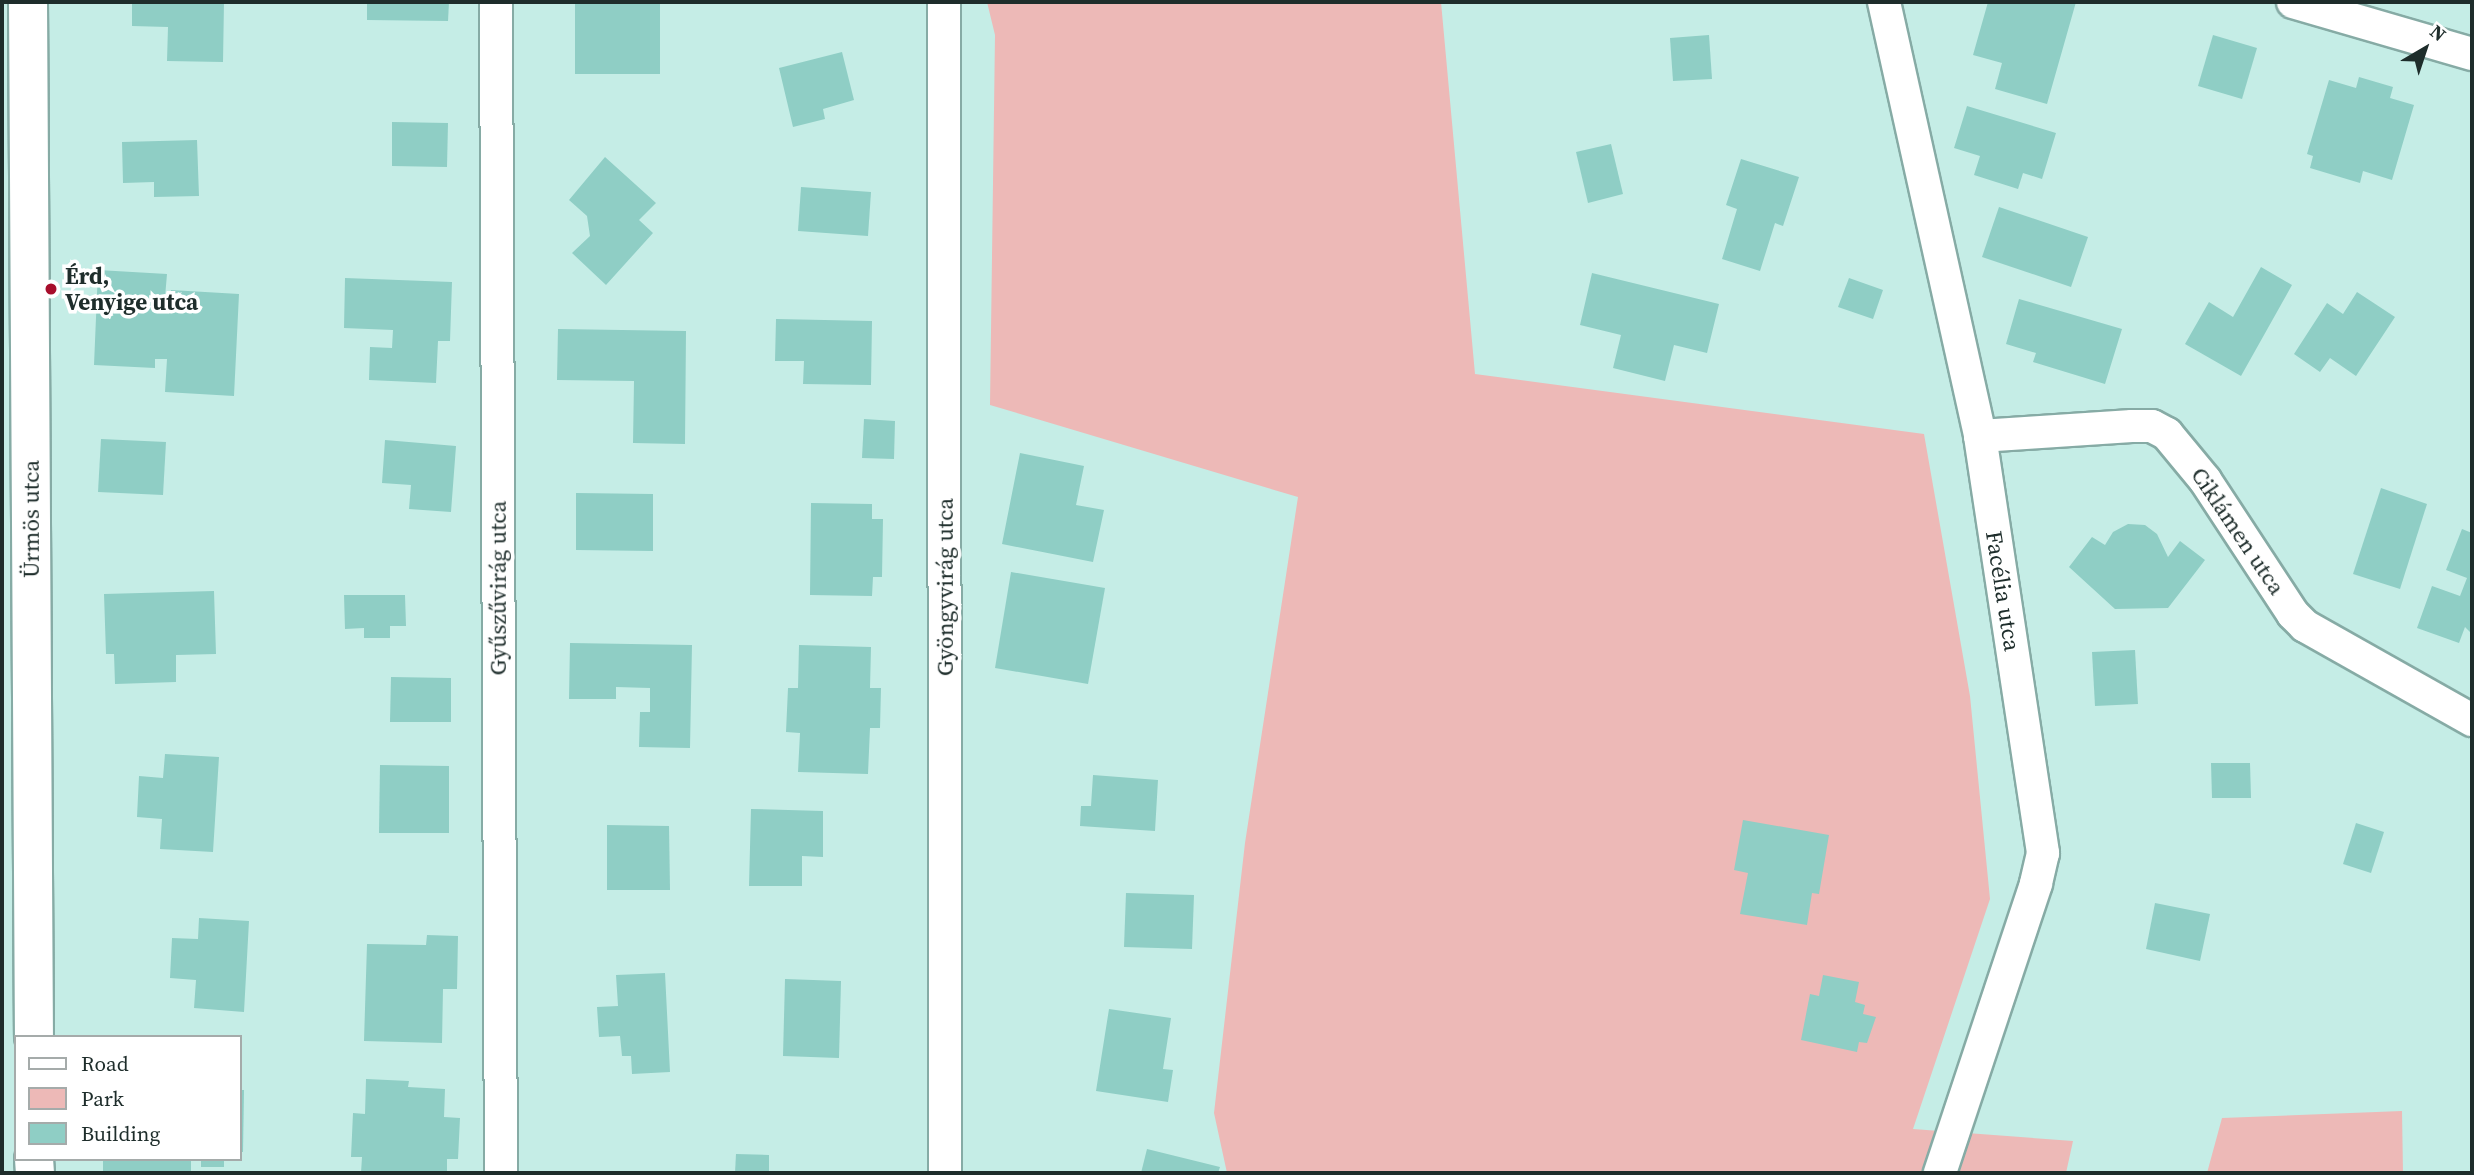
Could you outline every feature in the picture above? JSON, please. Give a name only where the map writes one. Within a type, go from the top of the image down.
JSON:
[{"type":"street","name":"Ürmös utca","points":[[28,2],[34,1035]]},
{"type":"street","name":"Gyűszűvirág utca","points":[[496,2],[501,1173]]},
{"type":"street","name":"Gyöngyvirág utca","points":[[944,2],[945,1173]]},
{"type":"street","name":"Facélia utca","points":[[1884,2],[1980,436],[2043,853],[1940,1173]]},
{"type":"street","points":[[2292,2],[2472,54]]},
{"type":"street","name":"Ciklámen utca","points":[[1980,436],[2142,426],[2152,426],[2167,434],[2205,480],[2293,614],[2305,626],[2472,720]]},
{"type":"green space","points":[[987,2],[1441,2],[1475,374],[1924,434],[1970,696],[1990,899],[1913,1129],[2073,1141],[2066,1173],[1227,1173],[1214,1113],[1245,843],[1298,497],[990,405],[995,35]]},
{"type":"green space","points":[[2402,1111],[2403,1173],[2207,1173],[2222,1118]]},
{"type":"building","points":[[132,2],[224,2],[223,62],[167,61],[168,27],[132,26]]},
{"type":"building","points":[[367,2],[449,2],[448,21],[367,20]]},
{"type":"building","points":[[575,2],[660,2],[660,74],[575,74]]},
{"type":"building","points":[[1988,2],[2076,2],[2047,104],[1995,89],[2002,63],[1973,55]]},
{"type":"building","points":[[1709,35],[1712,79],[1673,81],[1670,38]]},
{"type":"building","points":[[2213,35],[2257,48],[2242,99],[2198,86]]},
{"type":"building","points":[[842,52],[854,100],[823,109],[825,119],[793,127],[779,68]]},
{"type":"building","points":[[2359,77],[2393,87],[2390,98],[2414,105],[2392,180],[2363,171],[2360,183],[2310,168],[2313,156],[2307,154],[2329,80],[2356,88]]},
{"type":"building","points":[[1967,106],[2056,133],[2042,179],[2023,173],[2018,189],[1974,175],[1980,156],[1954,148]]},
{"type":"building","points":[[392,122],[448,123],[447,167],[392,166]]},
{"type":"building","points":[[197,140],[199,196],[154,197],[154,182],[123,183],[122,142]]},
{"type":"building","points":[[1611,144],[1623,194],[1588,203],[1576,152]]},
{"type":"building","points":[[605,157],[656,203],[639,220],[653,233],[606,285],[572,253],[590,236],[587,216],[569,200]]},
{"type":"building","points":[[1741,159],[1799,177],[1783,226],[1775,223],[1760,271],[1722,259],[1737,209],[1726,205]]},
{"type":"building","points":[[801,187],[871,192],[868,236],[798,231]]},
{"type":"building","points":[[1999,207],[2088,237],[2071,287],[1982,257]]},
{"type":"building","points":[[2261,267],[2292,285],[2241,376],[2185,344],[2209,302],[2233,317]]},
{"type":"building","points":[[98,270],[167,274],[164,309],[170,310],[171,290],[239,294],[234,396],[165,392],[167,359],[155,359],[155,368],[94,365]]},
{"type":"building","points":[[1592,273],[1719,304],[1707,353],[1674,345],[1665,381],[1613,368],[1621,335],[1580,325]]},
{"type":"building","points":[[345,278],[452,282],[450,341],[438,341],[436,383],[369,380],[370,347],[392,348],[393,330],[344,328]]},
{"type":"building","points":[[1849,278],[1883,290],[1873,319],[1838,307]]},
{"type":"building","points":[[2357,292],[2395,317],[2356,376],[2330,358],[2320,372],[2294,354],[2327,303],[2343,314]]},
{"type":"building","points":[[2019,299],[2122,329],[2105,384],[2033,362],[2036,353],[2006,344]]},
{"type":"building","points":[[776,319],[872,321],[871,385],[803,384],[804,361],[775,361]]},
{"type":"building","points":[[558,329],[686,331],[685,444],[633,443],[634,381],[557,380]]},
{"type":"building","points":[[864,419],[895,421],[894,459],[862,458]]},
{"type":"building","points":[[101,439],[166,442],[163,495],[98,492]]},
{"type":"building","points":[[385,440],[456,446],[451,512],[409,509],[411,485],[382,483]]},
{"type":"building","points":[[1020,453],[1084,466],[1076,505],[1104,510],[1093,562],[1002,544]]},
{"type":"building","points":[[2381,488],[2427,504],[2400,589],[2353,574]]},
{"type":"building","points":[[576,493],[653,494],[653,551],[576,550]]},
{"type":"building","points":[[811,503],[872,504],[872,519],[883,519],[882,577],[873,577],[872,596],[810,595]]},
{"type":"building","points":[[2128,524],[2145,525],[2157,534],[2168,557],[2180,541],[2205,560],[2168,608],[2115,609],[2069,567],[2092,537],[2105,545],[2113,532]]},
{"type":"building","points":[[2462,529],[2472,533],[2472,634],[2465,627],[2459,643],[2417,628],[2432,586],[2460,596],[2467,578],[2446,570]]},
{"type":"building","points":[[1011,572],[1105,588],[1088,684],[995,668]]},
{"type":"building","points":[[214,591],[216,654],[176,655],[176,682],[115,684],[114,654],[106,654],[104,594]]},
{"type":"building","points":[[344,595],[405,595],[406,626],[390,626],[390,638],[364,638],[364,628],[345,629]]},
{"type":"building","points":[[570,643],[692,645],[690,748],[639,747],[640,712],[650,712],[650,688],[616,687],[616,699],[569,699]]},
{"type":"building","points":[[799,645],[871,647],[870,688],[881,688],[880,728],[870,728],[868,774],[798,772],[800,733],[786,732],[788,688],[798,688]]},
{"type":"building","points":[[2135,650],[2138,704],[2095,706],[2092,652]]},
{"type":"building","points":[[391,677],[451,678],[451,722],[390,722]]},
{"type":"building","points":[[165,754],[219,757],[213,852],[160,849],[162,819],[137,817],[139,776],[163,778]]},
{"type":"building","points":[[2211,763],[2250,763],[2251,798],[2212,798]]},
{"type":"building","points":[[380,765],[449,766],[449,833],[379,833]]},
{"type":"building","points":[[1093,775],[1158,780],[1155,831],[1080,826],[1081,806],[1091,806]]},
{"type":"building","points":[[751,809],[823,811],[823,857],[802,856],[802,886],[749,886]]},
{"type":"building","points":[[1743,820],[1829,835],[1819,894],[1812,893],[1807,925],[1740,914],[1748,873],[1734,870]]},
{"type":"building","points":[[2356,823],[2384,832],[2371,873],[2343,864]]},
{"type":"building","points":[[607,825],[669,826],[670,890],[607,890]]},
{"type":"building","points":[[1126,893],[1194,895],[1192,949],[1124,947]]},
{"type":"building","points":[[2155,903],[2210,914],[2200,961],[2146,949]]},
{"type":"building","points":[[199,918],[249,921],[244,1012],[194,1008],[196,980],[170,978],[172,938],[198,939]]},
{"type":"building","points":[[427,935],[458,936],[457,989],[443,989],[442,1043],[364,1041],[367,944],[426,945]]},
{"type":"building","points":[[665,973],[670,1072],[632,1074],[631,1056],[622,1056],[620,1036],[599,1037],[597,1007],[618,1006],[616,975]]},
{"type":"building","points":[[1823,975],[1859,982],[1855,1002],[1865,1005],[1863,1014],[1876,1017],[1867,1043],[1859,1042],[1857,1052],[1801,1040],[1810,994],[1819,996]]},
{"type":"building","points":[[785,979],[841,981],[839,1058],[783,1056]]},
{"type":"building","points":[[1109,1009],[1171,1018],[1163,1069],[1173,1070],[1168,1102],[1096,1091]]},
{"type":"building","points":[[366,1079],[409,1081],[408,1087],[445,1089],[444,1117],[460,1118],[458,1159],[447,1159],[447,1173],[361,1173],[362,1157],[351,1157],[353,1113],[365,1114]]},
{"type":"building","points":[[242,1090],[244,1090],[243,1152]]},
{"type":"building","points":[[1147,1149],[1220,1167],[1218,1173],[1141,1173]]},
{"type":"building","points":[[736,1154],[769,1155],[769,1173],[735,1173]]},
{"type":"building","points":[[103,1161],[191,1161],[191,1173],[103,1173]]},
{"type":"building","points":[[201,1161],[224,1161],[224,1167],[201,1167]]},
{"type":"place","name":"Érd, Venyige utca","points":[[51,289]]}]
